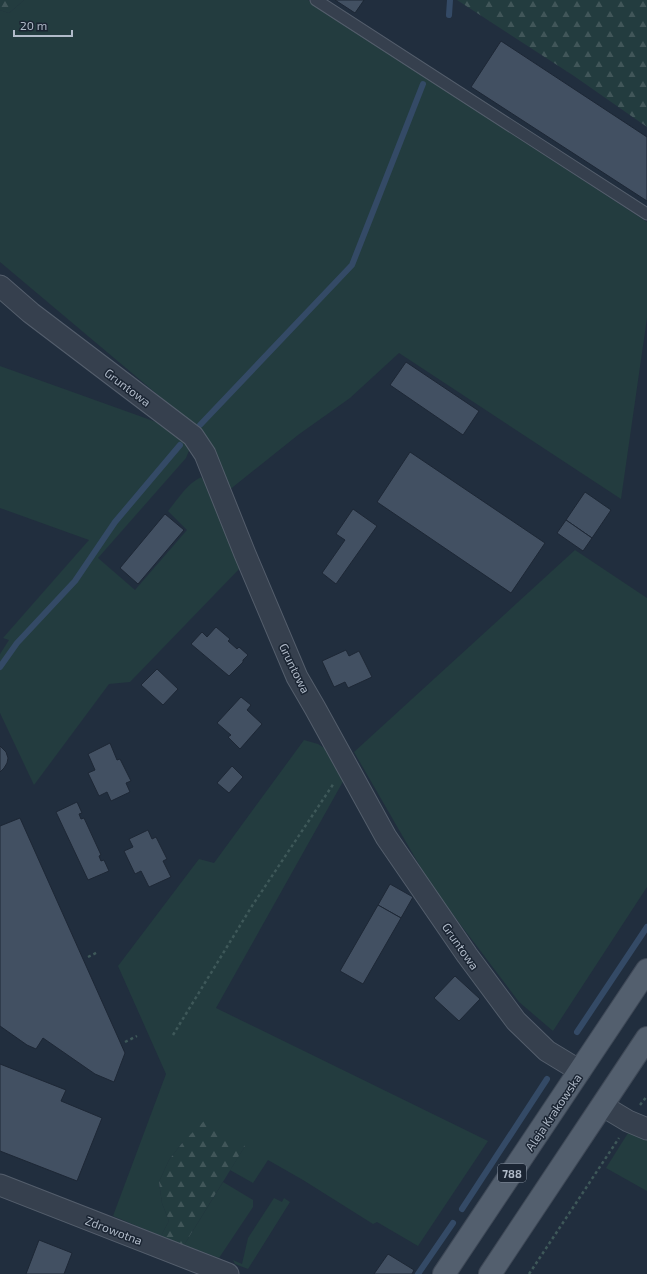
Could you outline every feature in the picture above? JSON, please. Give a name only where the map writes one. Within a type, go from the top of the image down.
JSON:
[{"type":"main road","name":"Aleja Krakowska","points":[[444,1274],[647,970]]},
{"type":"main road","points":[[490,1274],[647,1038]]},
{"type":"street","name":"Gruntowa","points":[[0,286],[31,313],[193,436],[205,454],[244,554],[297,677],[386,837],[467,955],[516,1021],[547,1050],[580,1071]]},
{"type":"street","points":[[603,1106],[647,1129]]},
{"type":"street","name":"Zdrowotna","points":[[0,1185],[228,1274]]},
{"type":"lane","points":[[316,0],[647,214]]},
{"type":"path","points":[[173,1035],[252,906],[346,766]]},
{"type":"path","points":[[88,957],[98,952]]},
{"type":"path","points":[[125,1042],[137,1036]]},
{"type":"path","points":[[529,1274],[619,1138],[628,1120],[647,1096]]},
{"type":"green space","points":[[0,0],[24,0],[9,13],[0,10]]},
{"type":"green space","points":[[24,0],[308,0],[647,222],[647,318],[621,499],[399,353],[350,398],[298,435],[228,491],[196,427],[0,262],[0,10],[9,13]]},
{"type":"green space","points":[[457,0],[647,0],[647,127],[574,76]]},
{"type":"green space","points":[[0,366],[159,423],[180,435],[190,448],[186,458],[98,558],[135,590],[187,530],[168,511],[187,488],[201,477],[219,500],[242,566],[130,682],[109,684],[34,785],[0,713],[0,654],[9,640],[3,638],[89,540],[0,508]]},
{"type":"green space","points":[[575,550],[647,598],[647,887],[553,1031],[519,1002],[432,887],[354,752]]},
{"type":"green space","points":[[304,740],[318,744],[326,749],[345,778],[216,1008],[488,1141],[418,1246],[377,1222],[373,1224],[268,1160],[253,1183],[230,1170],[245,1146],[183,1142],[169,1160],[159,1182],[162,1203],[169,1221],[161,1236],[113,1216],[166,1074],[118,966],[199,859],[214,863]]},
{"type":"green space","points":[[205,1120],[245,1146],[184,1245],[161,1236],[169,1221],[162,1203],[159,1182],[169,1160],[183,1142]]},
{"type":"green space","points":[[628,1133],[647,1140],[647,1191],[606,1168]]},
{"type":"green space","points":[[223,1182],[253,1200],[253,1207],[219,1258],[184,1245]]},
{"type":"green space","points":[[274,1198],[282,1202],[284,1198],[290,1202],[248,1269],[235,1264],[233,1260],[242,1264],[248,1238]]},
{"type":"building","points":[[335,0],[364,0],[355,13]]},
{"type":"building","points":[[501,41],[647,137],[647,201],[471,87]]},
{"type":"building","points":[[406,362],[479,411],[463,435],[390,385]]},
{"type":"building","points":[[410,452],[545,543],[511,593],[377,502]]},
{"type":"building","points":[[585,492],[611,510],[592,538],[566,520]]},
{"type":"building","points":[[353,509],[377,526],[336,584],[322,573],[345,540],[336,534]]},
{"type":"building","points":[[165,514],[184,530],[138,584],[120,568]]},
{"type":"building","points":[[566,520],[592,538],[583,551],[557,533]]},
{"type":"building","points":[[216,627],[230,639],[228,641],[237,649],[239,647],[248,655],[229,676],[191,644],[202,632],[207,637]]},
{"type":"building","points":[[346,650],[349,656],[359,651],[372,677],[348,688],[345,682],[334,687],[322,661]]},
{"type":"building","points":[[157,669],[178,689],[163,705],[141,685]]},
{"type":"building","points":[[241,697],[251,705],[247,710],[262,724],[240,749],[228,737],[231,735],[217,723]]},
{"type":"building","points":[[110,743],[117,760],[120,759],[131,781],[126,783],[130,792],[111,801],[107,792],[99,796],[88,773],[95,770],[88,754]]},
{"type":"building","points":[[0,746],[6,752],[8,758],[7,763],[0,772]]},
{"type":"building","points":[[232,766],[243,777],[229,793],[217,783]]},
{"type":"building","points":[[77,802],[82,813],[79,814],[81,819],[84,818],[101,855],[99,856],[101,861],[104,860],[109,871],[88,880],[56,812]]},
{"type":"building","points":[[20,818],[125,1053],[114,1082],[95,1074],[43,1038],[36,1049],[27,1045],[0,1026],[0,826]]},
{"type":"building","points":[[148,830],[152,839],[156,837],[167,859],[163,861],[171,877],[149,887],[141,871],[135,874],[124,851],[133,847],[129,839]]},
{"type":"building","points":[[390,884],[413,897],[401,918],[378,905]]},
{"type":"building","points":[[378,905],[401,918],[363,984],[340,971]]},
{"type":"building","points":[[455,976],[480,999],[459,1021],[434,998]]},
{"type":"building","points":[[0,1064],[66,1090],[61,1101],[102,1118],[77,1181],[0,1151]]},
{"type":"building","points":[[39,1240],[72,1253],[64,1274],[26,1274]]},
{"type":"building","points":[[388,1254],[414,1270],[412,1274],[374,1274]]},
{"type":"waterway","points":[[449,15],[450,0]]},
{"type":"waterway","points":[[200,425],[352,265],[423,84]]},
{"type":"waterway","points":[[0,667],[17,643],[75,581],[115,522],[180,445]]},
{"type":"waterway","points":[[577,1032],[647,927]]},
{"type":"waterway","points":[[462,1209],[547,1079]]},
{"type":"waterway","points":[[418,1274],[453,1223]]}]
